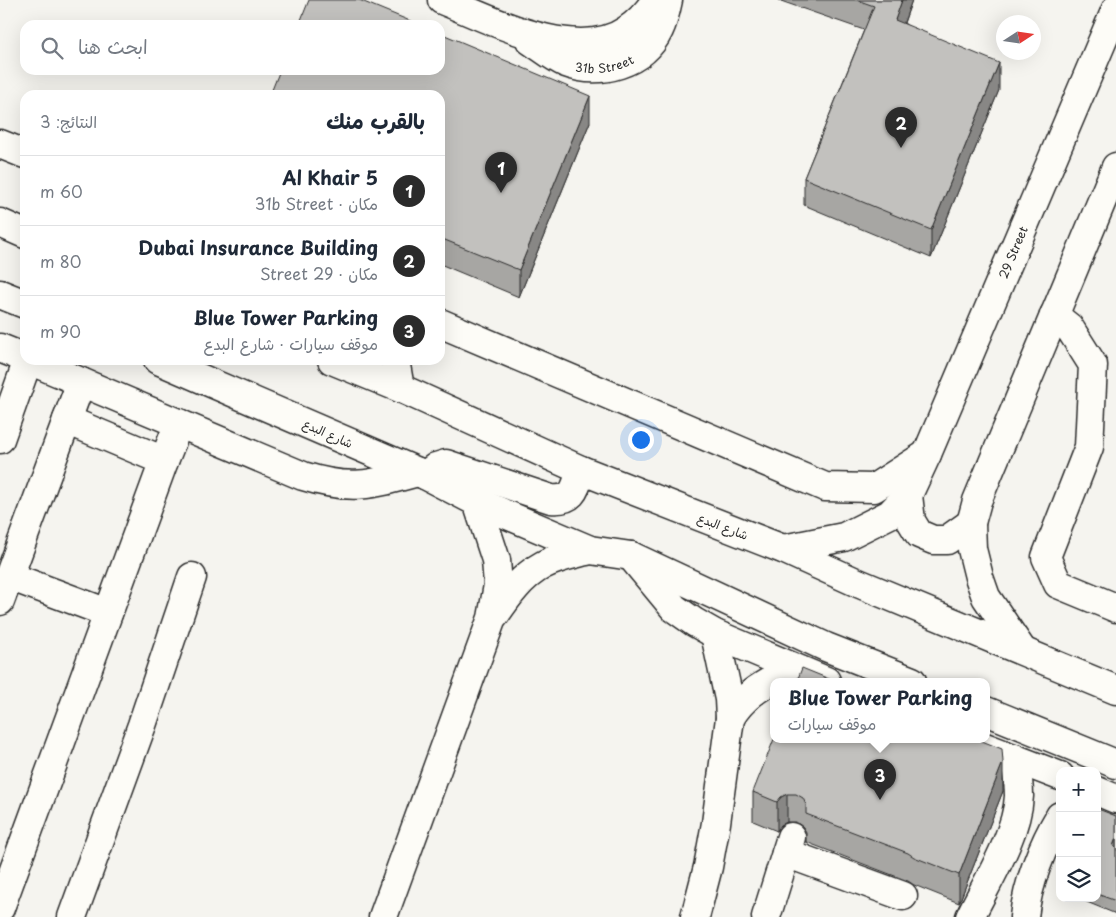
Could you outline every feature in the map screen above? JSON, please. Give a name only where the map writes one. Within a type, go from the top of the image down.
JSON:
[{"type":"main road","name":"31b Street","points":[[442,0],[517,31],[558,41],[577,43],[594,43],[626,32],[639,21],[656,0]]},
{"type":"main road","name":"31b Street","points":[[517,31],[564,62],[594,69],[610,67],[638,55],[649,44],[658,31],[668,0]]},
{"type":"main road","name":"29 Street","points":[[783,550],[844,537],[890,514],[908,494],[927,454],[1116,9]]},
{"type":"main road","points":[[0,144],[20,152]]},
{"type":"main road","points":[[1022,650],[986,597],[972,549],[971,523],[977,501],[1116,167]]},
{"type":"main road","points":[[0,223],[20,232]]},
{"type":"main road","points":[[0,294],[20,302]]},
{"type":"main road","points":[[1054,315],[1069,328],[1093,365],[1089,446],[1046,557],[1058,584],[1116,608]]},
{"type":"main road","points":[[445,325],[826,487],[874,488],[927,454]]},
{"type":"main road","points":[[0,348],[20,356]]},
{"type":"main road","points":[[0,438],[26,365]]},
{"type":"main road","points":[[42,365],[303,476],[320,481],[337,484],[373,484],[422,474],[446,464],[551,499],[561,500],[570,497],[575,489],[581,470]]},
{"type":"main road","name":"شارع البدع","points":[[170,365],[422,474],[477,502],[590,550],[631,556],[826,647],[904,678]]},
{"type":"main road","name":"شارع البدع","points":[[344,365],[400,388],[581,470],[783,550],[1116,690]]},
{"type":"main road","points":[[396,365],[400,388]]},
{"type":"main road","points":[[81,382],[4,588],[108,613]]},
{"type":"main road","points":[[67,420],[164,461]]},
{"type":"main road","points":[[0,908],[179,423]]},
{"type":"main road","points":[[908,494],[911,521],[919,534],[933,540],[947,540],[971,523]]},
{"type":"main road","points":[[383,917],[492,618],[498,584],[497,566],[490,537],[477,502]]},
{"type":"main road","points":[[492,618],[513,590],[532,572],[555,560],[590,550]]},
{"type":"main road","points":[[631,556],[674,608],[694,622],[715,634],[819,678]]},
{"type":"main road","points":[[72,917],[142,725],[192,578]]},
{"type":"main road","points":[[695,917],[708,867],[716,823],[730,718],[728,690],[715,634]]},
{"type":"main road","points":[[777,678],[794,668]]},
{"type":"main road","points":[[730,718],[736,707],[747,696],[760,686],[770,682]]},
{"type":"main road","points":[[990,713],[1116,764]]},
{"type":"main road","points":[[957,745],[1015,758],[1056,774]]},
{"type":"main road","points":[[970,917],[1009,836],[1015,818],[1018,778],[1015,758]]},
{"type":"main road","points":[[1101,793],[1116,799]]},
{"type":"main road","points":[[1024,917],[1025,907],[1043,848],[1056,824]]},
{"type":"main road","points":[[766,917],[788,845],[902,899]]},
{"type":"building","points":[[309,0],[359,0],[408,20],[301,20]]},
{"type":"building","points":[[857,0],[902,0],[895,20],[999,63],[931,230],[804,178],[874,6]]},
{"type":"building","points":[[445,35],[590,96],[519,270],[445,240],[445,90],[272,90],[278,75],[445,75]]},
{"type":"building","points":[[802,668],[827,678],[798,678]]},
{"type":"building","points":[[772,743],[987,743],[1002,749],[1003,762],[959,875],[908,853],[806,814],[806,805],[803,798],[796,794],[787,794],[777,802],[753,792]]},
{"type":"building","points":[[1101,810],[1116,816],[1116,838],[1113,846],[1116,848],[1116,901],[1101,895]]},
{"type":"place","name":"Dubai Insurance Building","points":[[901,148]]},
{"type":"place","name":"Al Khair 5","points":[[501,193]]},
{"type":"place","name":"Blue Tower Parking","points":[[880,800]]}]
